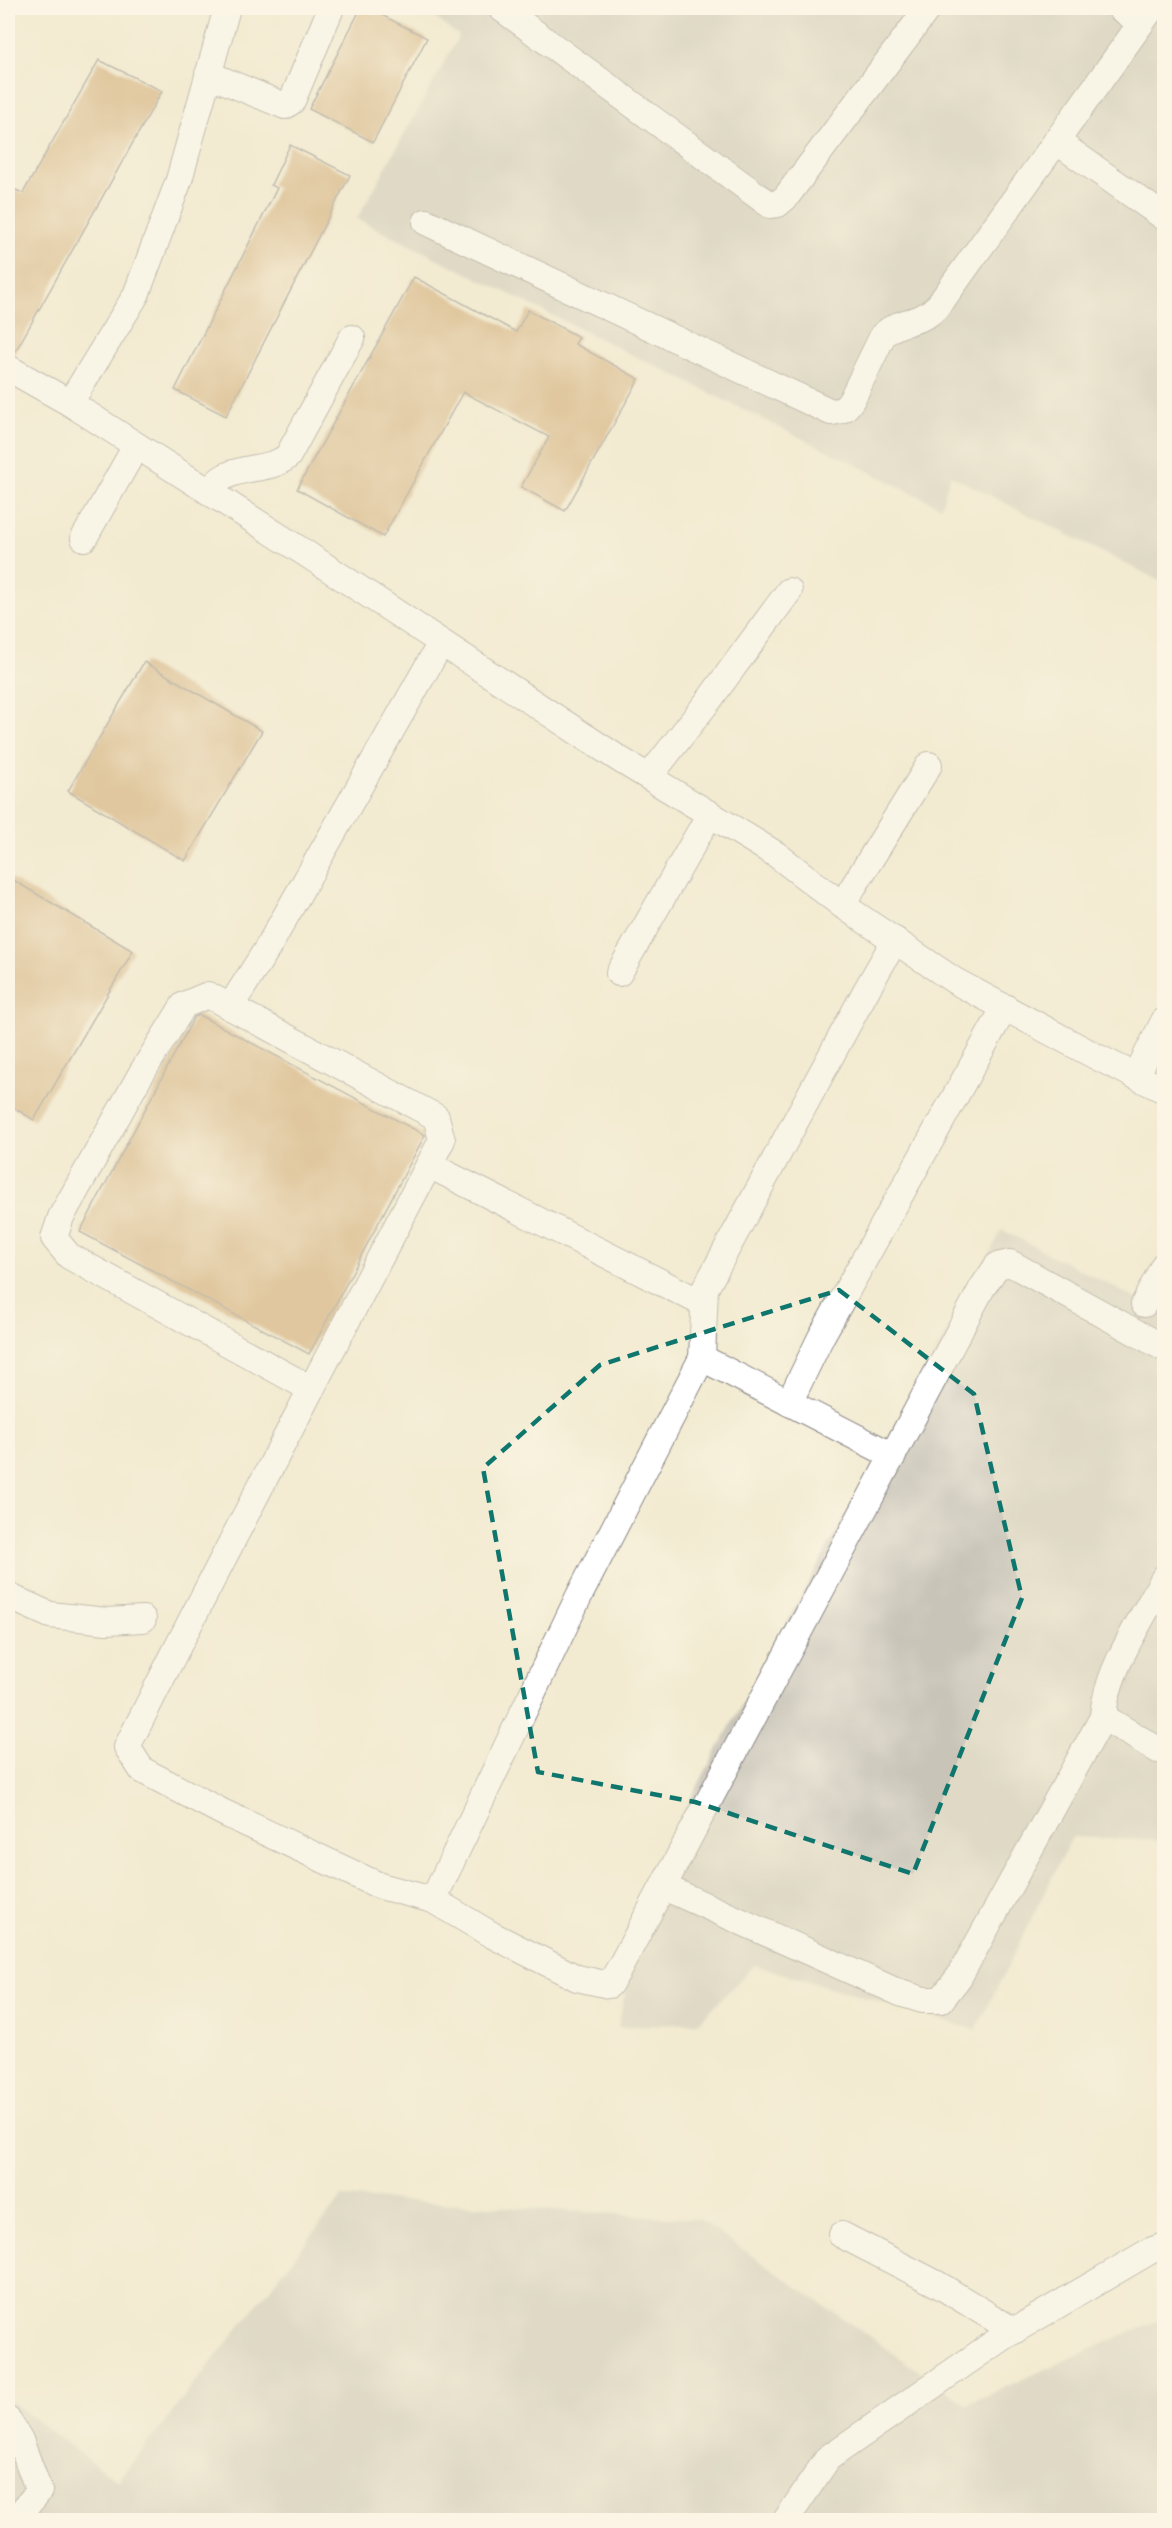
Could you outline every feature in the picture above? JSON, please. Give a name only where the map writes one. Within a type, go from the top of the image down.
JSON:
[{"type":"street","points":[[70,403],[136,295],[178,180],[227,8]]},
{"type":"street","points":[[208,74],[285,106],[292,101],[331,8]]},
{"type":"street","points":[[501,8],[770,206],[778,204],[786,197],[928,8]]},
{"type":"street","points":[[426,222],[831,411],[839,411],[847,407],[852,399],[883,335],[891,327],[921,320],[938,306],[1147,15],[1120,8]]},
{"type":"street","points":[[1056,141],[1164,217]]},
{"type":"street","points":[[208,491],[224,477],[238,471],[281,462],[288,456],[352,338]]},
{"type":"street","points":[[8,368],[70,403],[649,777],[777,855],[842,904],[955,981],[1164,1090]]},
{"type":"street","points":[[84,538],[136,446]]},
{"type":"street","points":[[649,777],[789,591]]},
{"type":"street","points":[[230,1007],[273,939],[441,643]]},
{"type":"street","points":[[842,904],[929,765]]},
{"type":"street","points":[[619,973],[710,814]]},
{"type":"street","points":[[433,1900],[579,1596],[702,1358],[705,1289],[895,940]]},
{"type":"street","points":[[311,1389],[69,1257],[54,1238],[61,1217],[141,1074],[184,1005],[208,995],[436,1117],[442,1140],[217,1568],[128,1747],[142,1770],[222,1812],[380,1886],[433,1900],[492,1935],[577,1978],[609,1985],[620,1970],[982,1288],[997,1266],[1010,1263],[1164,1347]]},
{"type":"street","points":[[789,1402],[821,1337],[1005,1007]]},
{"type":"street","points":[[1136,1076],[1164,1021]]},
{"type":"street","points":[[429,1165],[704,1305]]},
{"type":"street","points":[[1144,1304],[1164,1265]]},
{"type":"street","points":[[702,1358],[893,1456]]},
{"type":"street","points":[[664,1887],[900,1993],[923,2001],[941,2000],[960,1977],[1103,1718],[1104,1698],[1164,1578]]},
{"type":"street","points":[[8,1596],[51,1615],[107,1621],[143,1620]]},
{"type":"street","points":[[1103,1718],[1158,1750],[1164,1749]]},
{"type":"street","points":[[842,2235],[939,2285],[1014,2331]]},
{"type":"street","points":[[786,2520],[828,2458],[1014,2331],[1150,2251],[1164,2246]]},
{"type":"street","points":[[8,2420],[20,2440],[39,2491],[15,2520]]},
{"type":"highlighted area","points":[[839,1290],[974,1394],[1022,1598],[913,1874],[695,1802],[538,1772],[483,1468],[600,1365]]},
{"type":"shaded area","points":[[422,8],[1164,8],[1164,583],[950,475],[941,507],[357,219],[459,36]]},
{"type":"shaded area","points":[[1002,1230],[1164,1313],[1164,1841],[1072,1837],[976,2030],[754,1965],[698,2023],[618,2027],[651,1871]]},
{"type":"shaded area","points":[[342,2197],[699,2219],[967,2404],[1164,2317],[1164,2520],[8,2520],[8,2399],[118,2481]]},
{"type":"building","points":[[361,8],[368,8],[427,38],[373,142],[309,109]]},
{"type":"building","points":[[99,60],[162,91],[14,354],[8,353],[8,198],[13,189],[23,193]]},
{"type":"building","points":[[290,145],[350,175],[226,416],[175,390],[277,188],[271,185]]},
{"type":"building","points":[[414,277],[516,332],[528,310],[579,337],[575,344],[639,379],[565,511],[521,487],[549,437],[463,392],[383,537],[297,489]]},
{"type":"building","points":[[144,662],[262,731],[185,861],[68,791]]},
{"type":"building","points":[[8,877],[133,951],[34,1120],[8,1104]]},
{"type":"building","points":[[199,1015],[425,1135],[309,1354],[80,1232],[194,1017]]}]
